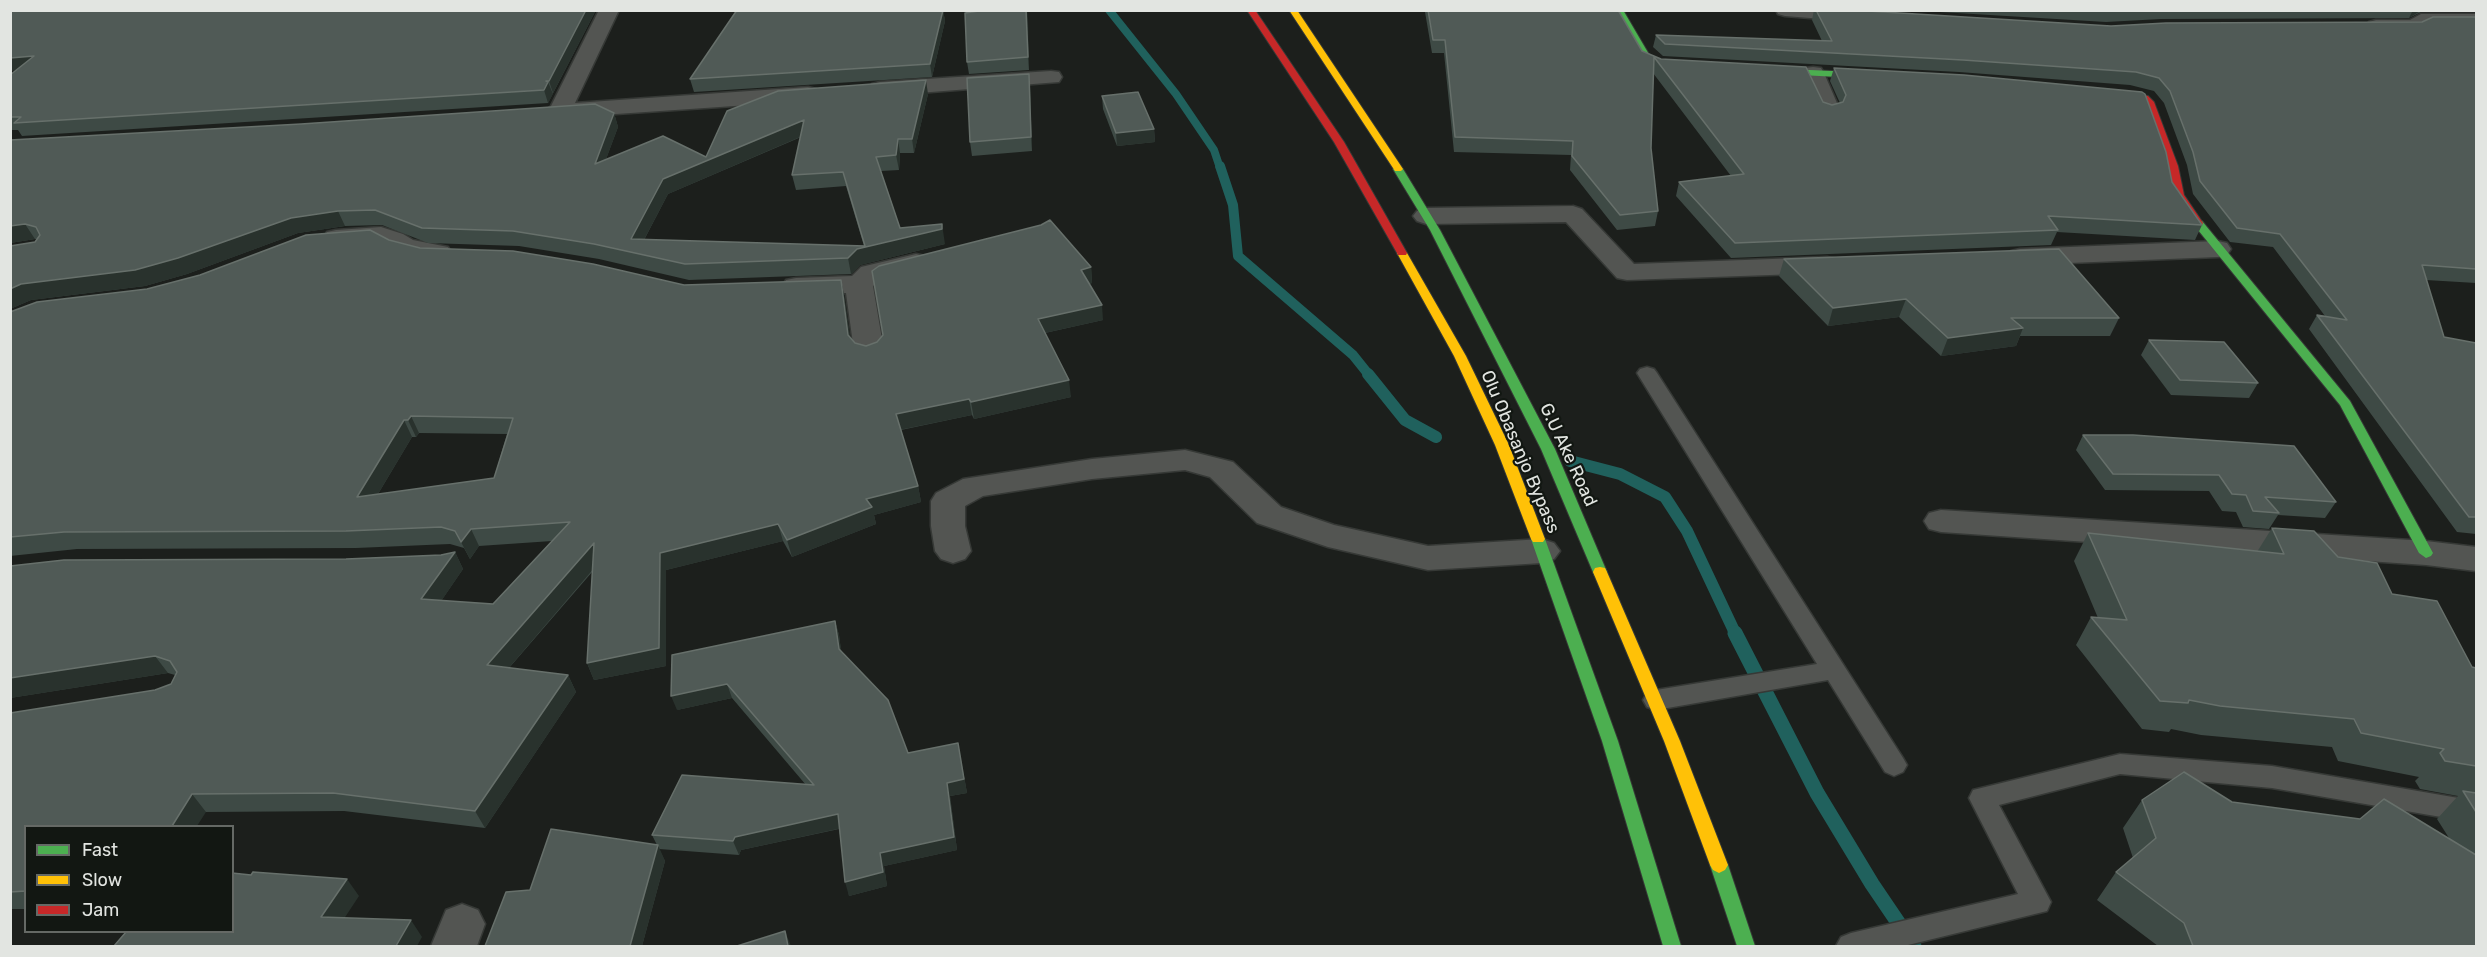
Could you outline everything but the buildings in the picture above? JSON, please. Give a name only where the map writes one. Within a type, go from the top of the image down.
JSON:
[{"type":"main road","name":"Olu Obasanjo Bypass","points":[[1251,10],[1339,142],[1460,356],[1502,445],[1610,741],[1672,946]]},
{"type":"main road","name":"G.U Ake Road","points":[[1293,10],[1380,140],[1426,216],[1548,449],[1656,700],[1727,886],[1746,946]]},
{"type":"main road","points":[[1619,10],[1647,58],[1658,64],[1698,67]]},
{"type":"main road","points":[[1755,70],[1892,77]]},
{"type":"main road","points":[[2085,90],[2130,94],[2145,98],[2151,104],[2173,166],[2179,195],[2218,249],[2346,404],[2426,553]]},
{"type":"street","points":[[560,110],[609,10]]},
{"type":"street","points":[[1785,10],[1882,17]]},
{"type":"street","points":[[2360,27],[2415,26],[2421,20],[2476,20]]},
{"type":"street","points":[[1813,73],[1829,110]]},
{"type":"street","points":[[863,90],[1051,77]]},
{"type":"street","points":[[537,112],[827,92]]},
{"type":"street","points":[[1426,216],[1574,214],[1627,272],[1847,264]]},
{"type":"street","points":[[308,241],[381,235],[405,248],[427,253],[462,254]]},
{"type":"street","points":[[1991,258],[2218,249]]},
{"type":"street","points":[[769,287],[859,284],[871,273],[943,255]]},
{"type":"street","points":[[859,284],[869,351]]},
{"type":"street","points":[[953,551],[948,526],[948,501],[975,487],[1092,468],[1185,460],[1221,469],[1269,515],[1328,535],[1428,558],[1542,551]]},
{"type":"street","points":[[1941,521],[2426,553],[2476,559]]},
{"type":"lane","points":[[1647,373],[1894,765]]},
{"type":"lane","points":[[1656,700],[1836,670]]},
{"type":"lane","points":[[1851,946],[2037,902],[1982,798],[2120,764],[2272,777],[2476,812]]},
{"type":"waterway","points":[[1109,10],[1176,94],[1214,150],[1220,168]]},
{"type":"waterway","points":[[1220,166],[1233,205],[1238,256],[1353,355],[1369,375]]},
{"type":"waterway","points":[[1368,374],[1405,420],[1436,437]]},
{"type":"waterway","points":[[1570,461],[1620,474],[1665,497],[1687,531],[1736,634]]},
{"type":"waterway","points":[[1736,634],[1817,793],[1872,884],[1914,946]]},
{"type":"traffic: fast","points":[[1619,10],[1647,58],[1658,64],[1681,65]]},
{"type":"traffic: fast","points":[[1766,71],[1876,76]]},
{"type":"traffic: fast","points":[[1398,169],[1435,230],[1548,449],[1600,572]]},
{"type":"traffic: fast","points":[[2198,223],[2346,404],[2426,553]]},
{"type":"traffic: fast","points":[[1538,539],[1610,741],[1672,946]]},
{"type":"traffic: fast","points":[[1719,865],[1746,946]]},
{"type":"traffic: slow","points":[[1293,10],[1398,169]]},
{"type":"traffic: slow","points":[[1402,253],[1460,356],[1502,445],[1538,539]]},
{"type":"traffic: slow","points":[[1600,572],[1672,741],[1719,865]]},
{"type":"traffic: jam","points":[[1251,10],[1339,142],[1402,253]]},
{"type":"traffic: jam","points":[[2104,92],[2145,98],[2151,104],[2173,166],[2179,195],[2198,223]]}]
